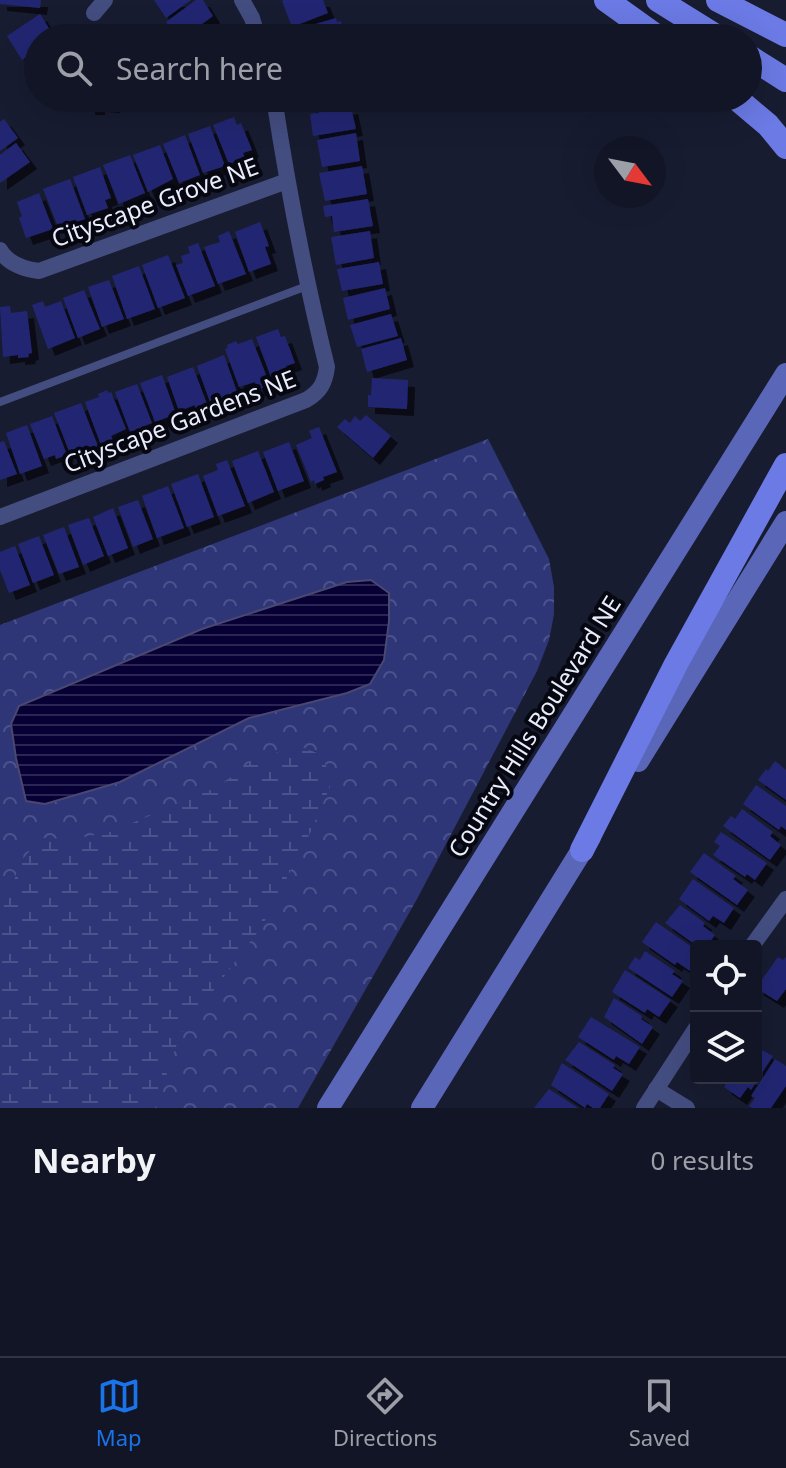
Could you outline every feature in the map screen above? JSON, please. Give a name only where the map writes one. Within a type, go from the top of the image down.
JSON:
[{"type":"main road","points":[[606,0],[639,24]]},
{"type":"main road","points":[[658,0],[697,24]]},
{"type":"main road","points":[[718,0],[786,35]]},
{"type":"main road","points":[[762,65],[786,80]]},
{"type":"main road","points":[[753,112],[786,147]]},
{"type":"main road","name":"Country Hills Boulevard NE","points":[[328,1108],[786,374]]},
{"type":"main road","points":[[582,850],[676,664],[786,465]]},
{"type":"main road","points":[[422,1108],[786,522]]},
{"type":"street","points":[[242,0],[254,24]]},
{"type":"street","name":"Cityscape Gardens NE","points":[[0,517],[314,396],[321,389],[327,367],[307,286],[276,112]]},
{"type":"street","name":"Cityscape Grove NE","points":[[0,250],[15,265],[39,271],[287,181]]},
{"type":"street","points":[[756,940],[785,902]]},
{"type":"street","points":[[644,1108],[690,1037]]},
{"type":"street","points":[[656,1089],[687,1108]]},
{"type":"lane","points":[[0,402],[307,286]]},
{"type":"green space","points":[[488,439],[549,559],[554,587],[554,614],[549,640],[537,671],[417,899],[298,1108],[0,1108],[0,625]]},
{"type":"green space","points":[[299,746],[322,755],[332,782],[310,833],[262,926],[180,1035],[155,1108],[0,1108],[0,914],[20,862],[41,838],[73,839],[111,832],[220,786],[252,760]]},
{"type":"shaded area","points":[[371,580],[389,593],[389,621],[384,660],[370,684],[347,693],[249,718],[120,782],[45,804],[26,801],[11,724],[19,706],[202,629],[347,582]]},
{"type":"building","points":[[0,0],[41,0],[40,8],[0,4]]},
{"type":"building","points":[[154,0],[191,0],[166,18]]},
{"type":"building","points":[[196,0],[203,0],[213,16],[202,24],[166,22]]},
{"type":"building","points":[[323,0],[328,13],[300,24],[291,24],[282,1]]},
{"type":"building","points":[[40,14],[46,24],[25,24]]},
{"type":"building","points":[[336,18],[342,24],[316,24]]},
{"type":"building","points":[[24,25],[22,60],[7,36]]},
{"type":"building","points":[[352,112],[356,129],[313,136],[310,114]]},
{"type":"building","points":[[234,117],[237,125],[241,123],[252,150],[243,153],[245,158],[229,164],[213,125]]},
{"type":"building","points":[[4,119],[18,138],[0,151],[0,122]]},
{"type":"building","points":[[210,126],[225,166],[203,173],[188,134]]},
{"type":"building","points":[[356,133],[360,161],[322,167],[317,140]]},
{"type":"building","points":[[185,135],[200,175],[179,183],[163,144]]},
{"type":"building","points":[[16,143],[30,162],[0,183],[0,155]]},
{"type":"building","points":[[160,145],[173,179],[148,192],[133,155]]},
{"type":"building","points":[[130,155],[145,193],[119,204],[103,165]]},
{"type":"building","points":[[362,166],[367,194],[325,201],[319,173]]},
{"type":"building","points":[[100,167],[111,198],[105,200],[108,208],[87,215],[73,177]]},
{"type":"building","points":[[70,179],[85,219],[59,229],[43,189]]},
{"type":"building","points":[[39,193],[53,229],[26,238],[17,202]]},
{"type":"building","points":[[368,199],[373,226],[334,232],[332,216],[325,217],[323,206]]},
{"type":"building","points":[[260,222],[269,246],[265,247],[271,264],[249,272],[235,232]]},
{"type":"building","points":[[229,231],[246,274],[218,284],[204,247],[220,242],[218,236]]},
{"type":"building","points":[[370,231],[374,258],[336,265],[331,237]]},
{"type":"building","points":[[198,243],[215,286],[188,296],[176,265],[183,263],[181,256],[190,253],[188,247]]},
{"type":"building","points":[[168,255],[185,298],[158,308],[142,265]]},
{"type":"building","points":[[379,262],[383,284],[342,291],[337,269]]},
{"type":"building","points":[[139,266],[155,309],[127,319],[112,276]]},
{"type":"building","points":[[109,280],[124,319],[102,327],[88,287]]},
{"type":"building","points":[[385,288],[390,309],[348,320],[343,298]]},
{"type":"building","points":[[84,290],[100,329],[78,338],[63,298]]},
{"type":"building","points":[[43,301],[45,307],[61,301],[75,338],[48,349],[32,305]]},
{"type":"building","points":[[10,306],[11,313],[27,311],[32,353],[28,354],[29,357],[3,357],[0,307]]},
{"type":"building","points":[[391,314],[398,336],[357,347],[350,325]]},
{"type":"building","points":[[278,329],[281,337],[285,336],[295,363],[286,366],[288,371],[271,377],[256,337]]},
{"type":"building","points":[[401,338],[407,360],[367,372],[361,349]]},
{"type":"building","points":[[252,339],[270,385],[258,390],[255,382],[239,387],[225,349],[236,341],[238,344]]},
{"type":"building","points":[[224,355],[237,392],[210,402],[197,366]]},
{"type":"building","points":[[193,367],[207,404],[179,411],[167,377]]},
{"type":"building","points":[[162,375],[176,414],[155,422],[140,383]]},
{"type":"building","points":[[372,378],[408,380],[407,409],[368,407]]},
{"type":"building","points":[[137,384],[152,423],[130,432],[115,392]]},
{"type":"building","points":[[107,390],[111,392],[126,429],[111,436],[114,443],[102,448],[85,402]]},
{"type":"building","points":[[81,403],[98,446],[71,456],[54,413]]},
{"type":"building","points":[[366,415],[391,436],[373,458],[337,427],[345,419],[350,423],[355,416],[360,421]]},
{"type":"building","points":[[52,416],[67,455],[44,459],[30,424]]},
{"type":"building","points":[[27,425],[42,466],[20,474],[6,433]]},
{"type":"building","points":[[319,427],[337,472],[315,484],[314,480],[311,482],[296,445],[312,438],[309,431]]},
{"type":"building","points":[[4,441],[17,474],[0,480],[0,442]]},
{"type":"building","points":[[289,442],[304,481],[278,491],[263,452]]},
{"type":"building","points":[[258,451],[274,492],[248,503],[232,461]]},
{"type":"building","points":[[227,460],[245,506],[218,516],[203,476],[218,470],[216,464]]},
{"type":"building","points":[[198,474],[214,517],[187,527],[171,484]]},
{"type":"building","points":[[168,486],[184,528],[157,538],[142,496]]},
{"type":"building","points":[[138,500],[153,539],[133,547],[118,507]]},
{"type":"building","points":[[113,508],[128,548],[108,556],[93,517]]},
{"type":"building","points":[[89,518],[104,556],[83,565],[68,525]]},
{"type":"building","points":[[64,527],[79,567],[59,574],[43,535]]},
{"type":"building","points":[[39,536],[54,575],[33,583],[18,544]]},
{"type":"building","points":[[15,546],[30,585],[9,593],[0,570],[0,552]]},
{"type":"building","points":[[775,761],[786,770],[786,800],[758,780]]},
{"type":"building","points":[[756,785],[786,806],[786,830],[781,826],[779,830],[743,804]]},
{"type":"building","points":[[742,809],[773,832],[770,836],[781,845],[770,860],[723,826],[731,816],[735,819]]},
{"type":"building","points":[[721,832],[767,863],[755,880],[747,874],[745,877],[713,855],[720,846],[714,842]]},
{"type":"building","points":[[704,853],[736,876],[733,879],[748,890],[737,905],[690,872]]},
{"type":"building","points":[[693,879],[734,908],[724,923],[713,916],[709,921],[679,899]]},
{"type":"building","points":[[680,905],[705,923],[703,926],[715,935],[711,940],[690,941],[665,923]]},
{"type":"building","points":[[656,922],[690,946],[690,971],[677,962],[675,965],[642,942]]},
{"type":"building","points":[[645,951],[675,971],[672,974],[683,981],[672,997],[628,968],[635,957],[640,960]]},
{"type":"building","points":[[778,957],[783,960],[786,957],[786,989],[777,1001],[762,992],[762,980]]},
{"type":"building","points":[[625,970],[671,1000],[659,1017],[647,1009],[645,1013],[612,992]]},
{"type":"building","points":[[614,998],[653,1027],[642,1044],[604,1017]]},
{"type":"building","points":[[591,1017],[640,1047],[629,1064],[616,1056],[614,1060],[578,1037]]},
{"type":"building","points":[[579,1042],[615,1065],[613,1068],[623,1074],[612,1091],[565,1060]]},
{"type":"building","points":[[762,1050],[773,1056],[762,1073]]},
{"type":"building","points":[[775,1059],[786,1066],[786,1086],[771,1108],[752,1108],[749,1106],[755,1098],[751,1096],[762,1084]]},
{"type":"building","points":[[562,1063],[609,1094],[600,1108],[587,1104],[585,1108],[551,1085]]},
{"type":"building","points":[[726,1084],[755,1084],[751,1090],[748,1087],[740,1098],[724,1087]]},
{"type":"building","points":[[549,1089],[578,1108],[534,1108]]}]
